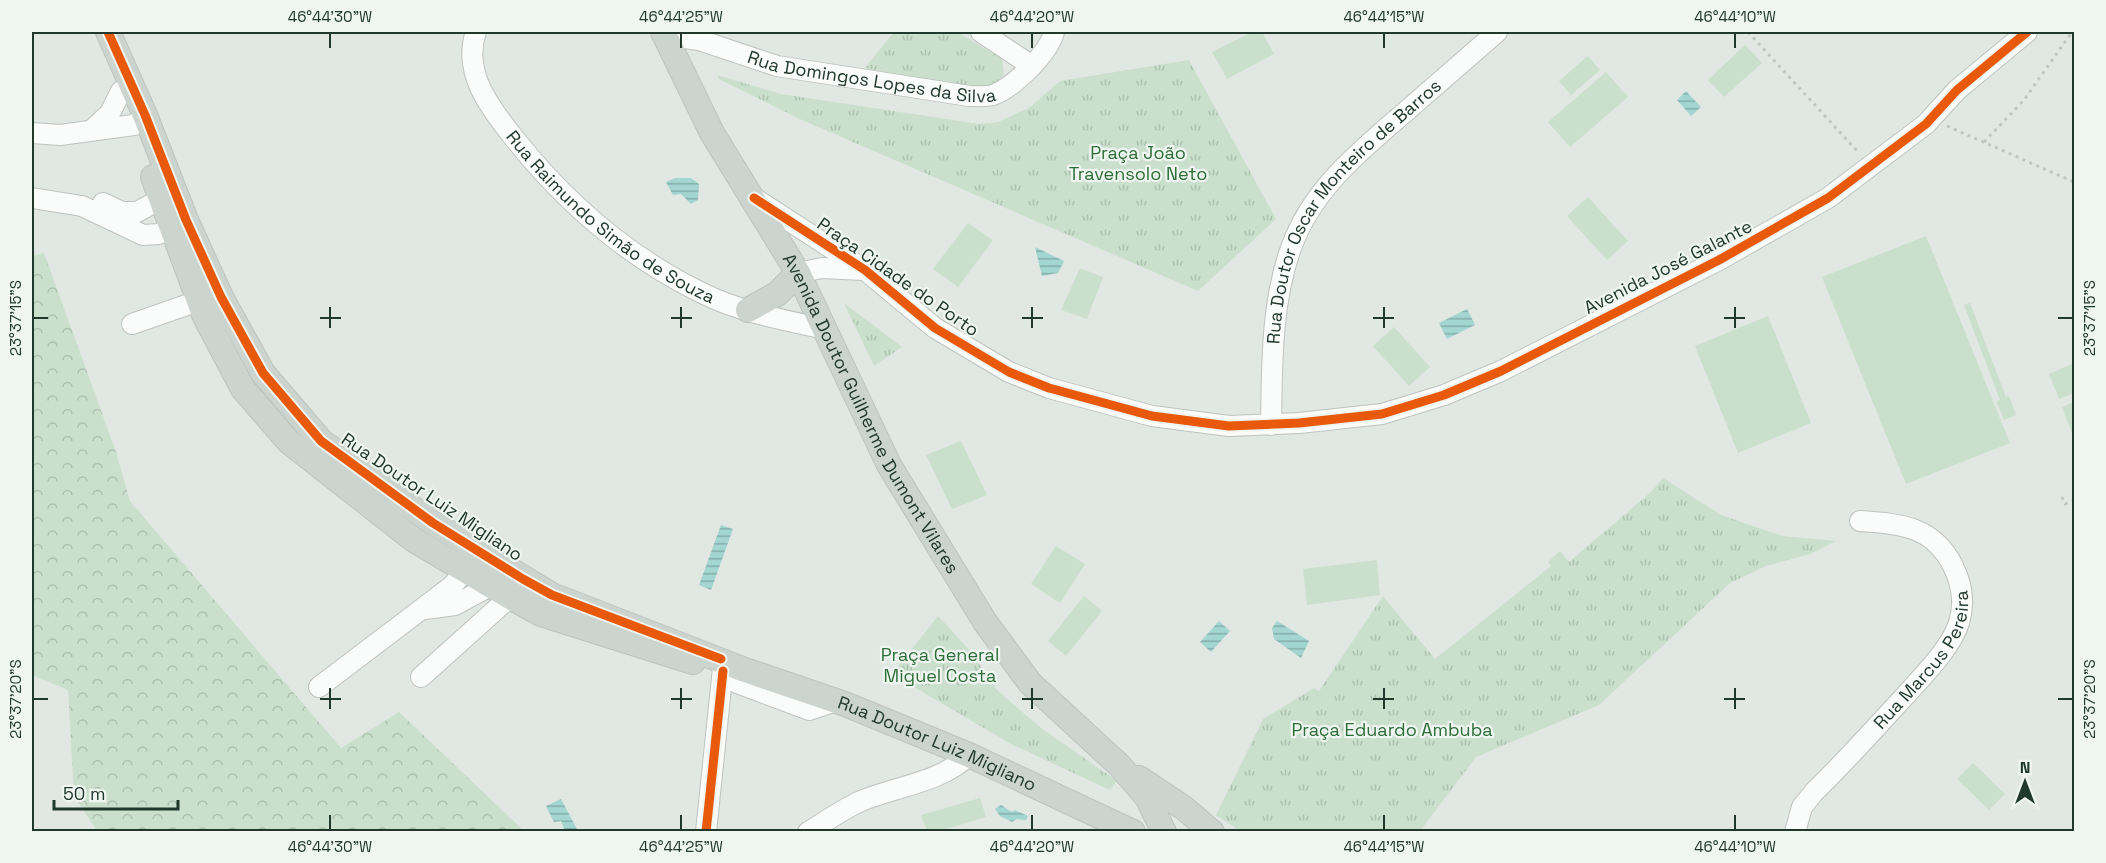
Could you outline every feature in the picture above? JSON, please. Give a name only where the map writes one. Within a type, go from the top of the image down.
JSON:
[{"type":"main road","name":"Rua Doutor Luiz Migliano","points":[[96,32],[121,91],[140,120],[160,199],[178,224],[263,373],[321,441],[433,523],[532,585],[730,666]]},
{"type":"main road","name":"Rua Doutor Luiz Migliano","points":[[108,32],[178,224],[198,301],[243,389],[289,442],[414,540],[541,614],[730,666],[836,701],[969,755],[1129,829],[1165,831]]},
{"type":"main road","name":"Avenida Doutor Guilherme Dumont Vilares","points":[[664,33],[712,133],[798,273],[889,465],[985,622],[1030,682],[1119,765],[1147,797],[1165,831]]},
{"type":"main road","points":[[748,310],[777,294],[798,273]]},
{"type":"main road","name":"Avenida Doutor Guilherme Dumont Vilares","points":[[1119,765],[1184,808],[1212,831]]},
{"type":"street","name":"Rua Raimundo Simão de Souza","points":[[476,32],[472,45],[474,68],[481,93],[545,177],[579,209],[658,269],[705,294],[748,310],[825,329]]},
{"type":"street","points":[[981,32],[1032,66]]},
{"type":"street","name":"Rua Domingos Lopes da Silva","points":[[664,33],[699,40],[777,66],[969,96],[990,96],[1005,90],[1032,66],[1053,39],[1054,32]]},
{"type":"street","name":"Rua Doutor Oscar Monteiro de Barros","points":[[1271,425],[1274,335],[1290,249],[1304,218],[1341,168],[1497,32]]},
{"type":"street","name":"Avenida José Galante","points":[[1271,425],[1382,414],[1444,396],[1501,370],[1779,227],[1828,198],[1930,119],[1957,90],[2026,32]]},
{"type":"street","points":[[92,130],[110,113],[121,91]]},
{"type":"street","points":[[32,134],[60,135],[140,120]]},
{"type":"street","points":[[32,189],[83,197],[108,204],[122,212],[137,212],[160,199]]},
{"type":"street","points":[[32,198],[82,206],[143,235],[159,234],[178,224]]},
{"type":"street","name":"Praça Cidade do Porto","points":[[754,198],[866,270],[935,328],[1009,372],[1048,388],[1152,416],[1228,426],[1271,425]]},
{"type":"street","name":"Praça Cidade do Porto","points":[[798,273],[822,268],[866,270]]},
{"type":"street","points":[[132,324],[198,301]]},
{"type":"street","name":"Rua Marcus Pereira","points":[[1795,831],[1802,807],[1942,653],[1959,623],[1961,586],[1948,556],[1938,542],[1918,530],[1894,524],[1860,521]]},
{"type":"street","points":[[319,687],[423,610],[452,586],[465,571]]},
{"type":"street","points":[[423,610],[455,605],[500,591]]},
{"type":"street","points":[[421,677],[500,591]]},
{"type":"street","points":[[706,831],[730,666]]},
{"type":"street","points":[[808,831],[860,802],[942,774],[957,766],[969,755]]},
{"type":"path","points":[[1748,32],[1859,153]]},
{"type":"path","points":[[1984,142],[2024,100],[2072,32]]},
{"type":"path","points":[[1930,119],[2074,182]]},
{"type":"path","points":[[2062,497],[2065,504],[2074,500]]},
{"type":"green space","points":[[894,32],[957,32],[1002,59],[1004,75],[991,88],[962,87],[865,68]]},
{"type":"green space","points":[[1252,32],[1262,32],[1274,54],[1227,79],[1212,52]]},
{"type":"green space","points":[[1745,45],[1762,63],[1724,97],[1708,80]]},
{"type":"green space","points":[[1588,56],[1600,70],[1571,95],[1559,81]]},
{"type":"green space","name":"Praça João Travensolo Neto","points":[[1189,60],[1276,219],[1198,291],[802,120],[719,79],[717,75],[781,94],[979,124],[998,122],[1029,108],[1060,81]]},
{"type":"green space","points":[[1606,72],[1628,97],[1570,147],[1548,122]]},
{"type":"green space","points":[[1588,197],[1628,241],[1607,260],[1567,216]]},
{"type":"green space","points":[[968,223],[993,240],[958,287],[933,269]]},
{"type":"green space","points":[[1926,236],[2010,443],[1906,484],[1822,277]]},
{"type":"green space","points":[[44,253],[116,452],[130,501],[341,748],[399,712],[524,831],[97,831],[74,796],[68,690],[32,675],[32,256]]},
{"type":"green space","points":[[1080,268],[1103,277],[1087,319],[1061,310]]},
{"type":"green space","points":[[844,303],[897,343],[902,347],[874,366]]},
{"type":"green space","points":[[1970,303],[2006,397],[2009,396],[2016,415],[2004,420],[1996,401],[2000,400],[1964,305]]},
{"type":"green space","points":[[1768,316],[1811,423],[1738,453],[1695,346]]},
{"type":"green space","points":[[1394,327],[1430,367],[1409,386],[1373,346]]},
{"type":"green space","points":[[2074,363],[2074,393],[2059,399],[2049,374]]},
{"type":"green space","points":[[2074,402],[2074,432],[2072,433],[2062,407]]},
{"type":"green space","points":[[961,441],[987,495],[952,509],[926,455]]},
{"type":"green space","name":"Praça Eduardo Ambuba","points":[[1663,478],[1721,515],[1782,536],[1836,541],[1810,554],[1766,566],[1730,583],[1599,705],[1476,757],[1420,831],[1240,831],[1216,815],[1263,719],[1314,688],[1319,691],[1383,596],[1435,659],[1551,566],[1548,562],[1560,551],[1569,562],[1652,491]]},
{"type":"green space","points":[[1056,546],[1085,564],[1060,603],[1031,584]]},
{"type":"green space","points":[[1377,560],[1380,595],[1307,605],[1303,569]]},
{"type":"green space","points":[[1084,596],[1102,611],[1066,656],[1048,641]]},
{"type":"green space","name":"Praça General Miguel Costa","points":[[938,616],[972,653],[998,691],[1041,728],[1117,781],[1110,790],[1011,744],[892,674]]},
{"type":"green space","points":[[1973,763],[2005,794],[1989,810],[1957,779]]},
{"type":"green space","points":[[980,798],[986,817],[939,831],[927,831],[921,815]]},
{"type":"water","points":[[1686,91],[1701,107],[1691,116],[1677,100]]},
{"type":"water","points":[[675,178],[691,178],[699,184],[698,200],[691,204],[681,194],[673,195],[666,182]]},
{"type":"water","points":[[1035,247],[1064,261],[1058,273],[1042,276]]},
{"type":"water","points":[[1467,309],[1475,325],[1447,339],[1439,323]]},
{"type":"water","points":[[721,525],[733,529],[711,590],[699,585]]},
{"type":"water","points":[[1219,621],[1230,631],[1211,652],[1200,642]]},
{"type":"water","points":[[1277,621],[1309,641],[1301,658],[1274,639],[1272,628]]},
{"type":"water","points":[[561,799],[578,831],[565,831],[561,821],[554,822],[546,806]]},
{"type":"water","points":[[1001,805],[1012,812],[1015,810],[1028,816],[1026,820],[1017,819],[1012,822],[1000,816],[995,809]]},
{"type":"cycle path","points":[[108,32],[145,115],[186,220],[221,297],[263,373],[321,441],[433,523],[552,595],[721,659]]},
{"type":"cycle path","points":[[754,198],[865,270],[935,328],[1009,372],[1049,388],[1152,416],[1229,426],[1299,423],[1382,414],[1444,395],[1501,371],[1719,260],[1828,198],[1926,124],[1957,90],[2027,32]]},
{"type":"cycle path","points":[[706,832],[723,671]]}]
